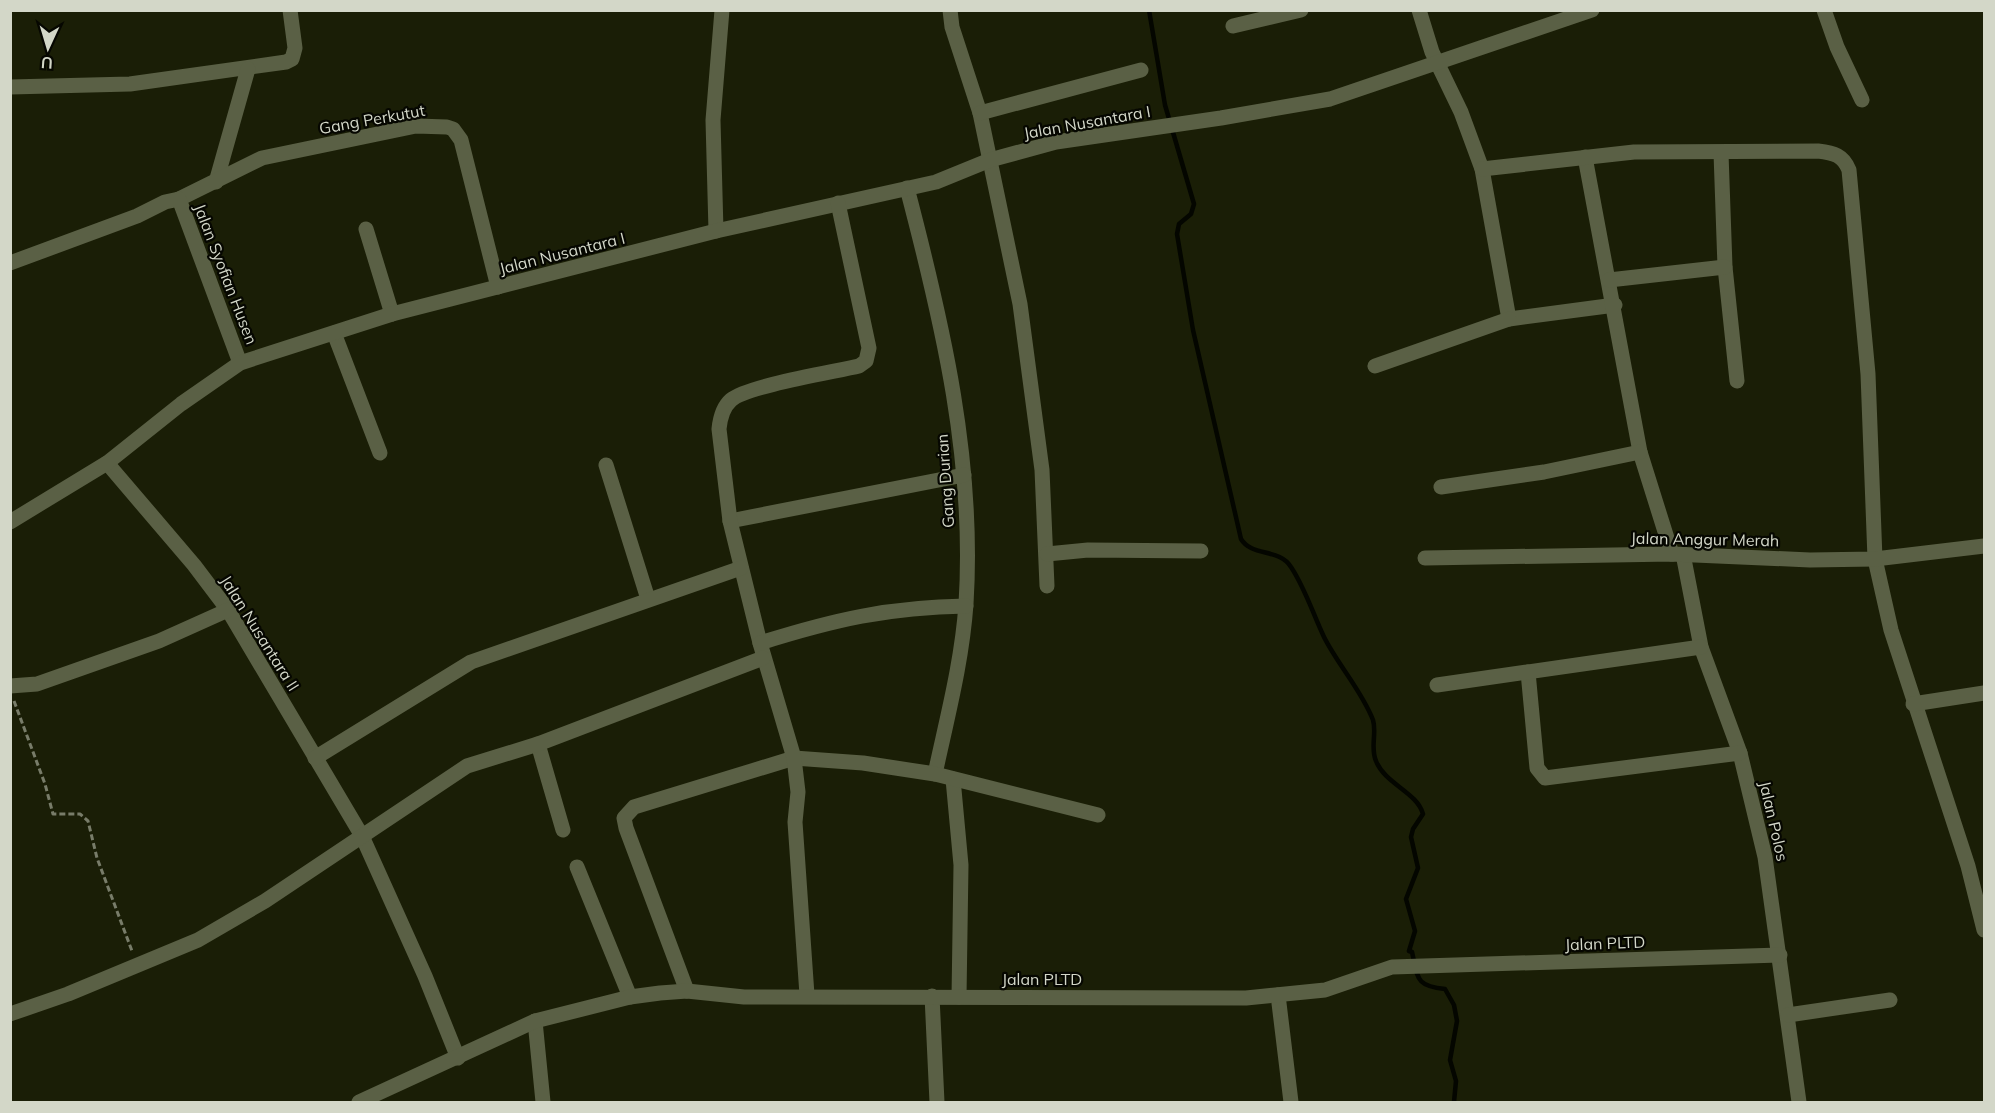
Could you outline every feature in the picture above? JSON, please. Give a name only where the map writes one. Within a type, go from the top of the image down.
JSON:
[{"type":"street","points":[[10,87],[130,84],[248,69],[292,59],[295,48],[290,10]]},
{"type":"street","points":[[716,231],[713,120],[722,10]]},
{"type":"street","points":[[950,10],[952,27],[980,113],[1020,304],[1042,470],[1047,586]]},
{"type":"street","points":[[1233,26],[1301,10]]},
{"type":"street","points":[[1419,10],[1437,63],[1461,112],[1482,169],[1509,319]]},
{"type":"street","name":"Jalan Nusantara I","points":[[10,522],[107,463],[207,385],[240,363],[392,314],[716,231],[936,182],[990,160],[1056,142],[1330,99],[1592,10]]},
{"type":"street","points":[[1824,10],[1837,48],[1862,100]]},
{"type":"street","points":[[216,182],[248,69]]},
{"type":"street","points":[[980,113],[1141,70]]},
{"type":"street","name":"Gang Perkutut","points":[[179,199],[262,159],[416,126],[440,125],[453,129],[462,140],[498,287]]},
{"type":"street","points":[[1482,169],[1634,152],[1831,152],[1840,156],[1850,170],[1868,374],[1875,559],[1891,630],[1913,704],[1968,866],[1984,930]]},
{"type":"street","points":[[1720,153],[1725,267],[1737,381]]},
{"type":"street","name":"Jalan Polos","points":[[1585,157],[1615,305],[1640,452],[1677,554],[1701,647],[1740,753],[1765,857],[1799,1102]]},
{"type":"street","name":"Gang Durian","points":[[907,188],[943,332],[957,404],[968,540],[966,606],[956,681],[935,774]]},
{"type":"street","name":"Jalan Syofian Husen","points":[[10,263],[137,216],[165,202],[179,199],[240,363]]},
{"type":"street","points":[[807,995],[795,822],[798,792],[794,758],[762,650],[730,521],[719,429],[726,405],[743,393],[859,366],[868,355],[838,203]]},
{"type":"street","points":[[366,229],[392,314]]},
{"type":"street","points":[[1609,280],[1725,267]]},
{"type":"street","points":[[1375,366],[1509,319],[1615,305]]},
{"type":"street","points":[[334,333],[380,453]]},
{"type":"street","points":[[1441,487],[1544,472],[1640,452]]},
{"type":"street","name":"Jalan Nusantara II","points":[[107,463],[194,565],[228,610],[362,836],[425,976],[458,1058]]},
{"type":"street","points":[[606,465],[648,599]]},
{"type":"street","points":[[730,521],[964,475]]},
{"type":"street","name":"Jalan Anggur Merah","points":[[1425,558],[1677,554],[1810,560],[1875,559],[1984,546]]},
{"type":"street","points":[[1047,554],[1088,550],[1201,551]]},
{"type":"street","points":[[315,758],[471,663],[741,568]]},
{"type":"street","points":[[10,1014],[69,994],[136,964],[198,940],[265,901],[467,766],[538,744],[839,620],[914,607],[966,606]]},
{"type":"street","points":[[10,686],[37,684],[159,641],[228,610]]},
{"type":"street","points":[[1437,685],[1701,647]]},
{"type":"street","points":[[1528,672],[1537,768],[1545,778],[1740,753]]},
{"type":"street","points":[[1913,704],[1984,693]]},
{"type":"street","points":[[538,744],[563,830]]},
{"type":"street","points":[[687,991],[626,828],[626,813],[634,807],[794,758],[864,763],[935,774],[1098,815]]},
{"type":"street","points":[[953,779],[962,865],[960,997]]},
{"type":"street","points":[[577,867],[630,997]]},
{"type":"street","name":"Jalan PLTD","points":[[360,1102],[535,1021],[630,997],[687,991],[744,997],[807,995],[1246,998],[1325,990],[1392,967],[1780,955]]},
{"type":"street","points":[[1278,995],[1291,1102]]},
{"type":"street","points":[[932,996],[937,1102]]},
{"type":"street","points":[[1788,1015],[1890,1000]]},
{"type":"street","points":[[535,1021],[543,1102]]},
{"type":"path","points":[[10,690],[45,784],[53,814],[80,814],[88,821],[97,858],[136,964]]},
{"type":"waterway","points":[[1149,10],[1165,105],[1194,204],[1191,214],[1179,224],[1177,234],[1193,330],[1241,539],[1252,548],[1280,557],[1291,567],[1305,592],[1324,637],[1373,720],[1374,756],[1380,769],[1420,806],[1423,814],[1413,829],[1411,837],[1418,868],[1406,899],[1415,931],[1409,951],[1412,952],[1417,974],[1423,983],[1445,989],[1454,1005],[1457,1021],[1450,1060],[1456,1081],[1454,1102]]}]
